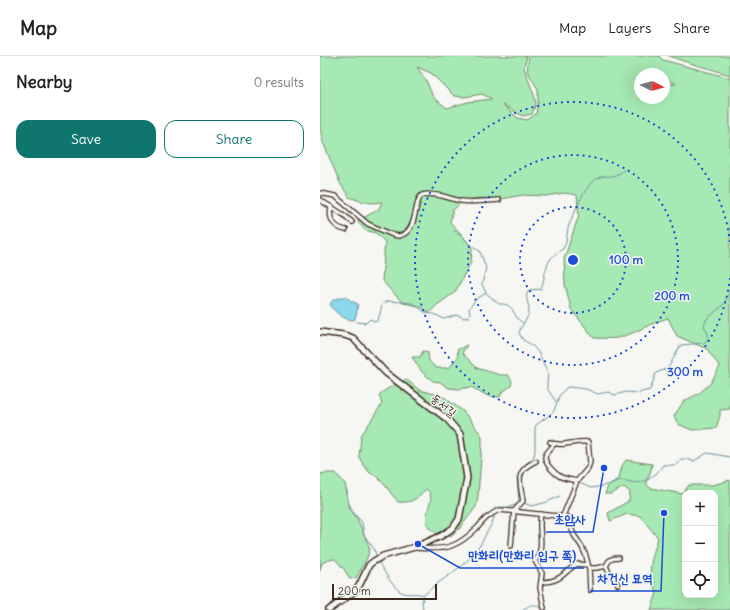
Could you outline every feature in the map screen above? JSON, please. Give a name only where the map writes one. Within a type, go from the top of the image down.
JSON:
[{"type":"street","points":[[320,193],[335,196],[361,219],[372,226],[399,236],[405,233],[413,222],[420,198],[423,195],[444,196],[465,202],[499,200]]},
{"type":"street","points":[[320,200],[344,214],[352,222]]},
{"type":"street","points":[[331,207],[330,211],[333,223],[335,226],[346,230]]},
{"type":"street","name":"동서길","points":[[320,332],[344,335],[353,338],[386,373],[447,419],[460,434],[467,478],[459,519],[453,528],[426,546]]},
{"type":"street","points":[[550,442],[554,444],[579,441],[588,442],[590,462],[588,468],[577,481],[563,516],[567,517],[569,520],[574,535],[582,547],[589,566],[590,590]]},
{"type":"street","points":[[554,444],[552,449],[547,452],[546,455],[545,459],[548,464],[561,477],[577,481]]},
{"type":"street","points":[[511,546],[514,511],[522,503],[520,474],[526,467],[536,461]]},
{"type":"street","name":"동서길","points":[[329,610],[355,591],[369,565],[377,559],[415,547],[426,546],[445,549],[458,543],[472,533],[495,512],[514,511],[563,516]]},
{"type":"street","points":[[541,514],[539,522],[541,543],[538,556],[534,561],[542,573],[540,588],[544,608]]},
{"type":"street","points":[[618,585],[615,579],[610,575],[606,566],[608,561],[614,558],[619,558]]},
{"type":"street","points":[[541,582],[547,582],[560,578],[577,564],[596,568],[606,566]]},
{"type":"green space","points":[[320,56],[527,56],[524,68],[536,104],[532,114],[523,116],[503,105],[518,118],[527,120],[536,114],[538,103],[538,89],[527,71],[529,56],[659,56],[663,60],[730,78],[730,409],[720,410],[720,416],[716,428],[692,430],[678,424],[674,416],[684,401],[698,394],[710,384],[720,367],[707,349],[677,336],[668,318],[617,338],[594,338],[571,309],[565,284],[564,259],[579,215],[577,195],[565,193],[545,196],[523,195],[501,199],[479,198],[463,201],[453,210],[450,222],[472,248],[471,262],[455,292],[429,313],[419,306],[403,303],[382,281],[385,242],[376,233],[365,230],[357,221],[378,210],[382,202],[363,202],[349,197],[340,183],[323,142],[320,128]],"holes":[[[417,67],[431,73],[454,96],[464,97],[482,94],[492,99],[468,102],[447,108],[433,97],[426,80]]]},
{"type":"green space","points":[[669,56],[730,56],[730,75],[684,61]]},
{"type":"green space","points":[[467,345],[462,353],[477,368],[500,375],[508,375],[511,379],[511,386],[502,392],[500,397],[488,396],[471,387],[459,389],[449,388],[440,382],[433,381],[422,372],[412,357],[420,357],[423,351],[428,352],[429,361],[436,368],[449,368],[458,357],[457,350]]},
{"type":"green space","points":[[406,379],[419,390],[444,397],[464,412],[482,436],[476,507],[460,528],[452,535],[443,539],[429,527],[427,522],[431,497],[426,489],[414,500],[398,502],[384,484],[376,476],[370,473],[359,457],[361,436],[382,404],[379,395],[385,390]]},
{"type":"green space","points":[[626,460],[652,464],[646,483],[650,488],[682,494],[682,598],[718,598],[718,490],[686,490],[689,485],[713,485],[730,480],[730,610],[651,610],[657,593],[653,586],[650,573],[658,538],[640,516],[627,514],[610,521],[608,513],[629,501],[630,492],[624,487],[611,494],[605,494],[608,486],[619,478],[622,466]]},
{"type":"green space","points":[[336,473],[345,484],[350,509],[357,518],[370,549],[367,558],[356,578],[350,579],[335,559],[322,563],[320,570],[320,474]]},
{"type":"water","points":[[347,297],[351,301],[358,304],[354,320],[347,319],[340,315],[330,304],[333,300]]},
{"type":"waterway","points":[[556,402],[547,388],[548,373],[538,352],[532,345],[523,340],[519,333],[529,312],[527,293],[529,290],[541,289],[549,261],[563,249],[566,243],[568,228],[571,220],[586,189],[597,178],[615,175],[624,170]]},
{"type":"waterway","points":[[454,231],[462,235],[468,243],[480,251],[486,268],[482,284],[486,293]]},
{"type":"waterway","points":[[519,502],[517,478],[521,470],[534,456],[536,425],[554,411],[559,396],[566,388],[586,389],[598,394],[608,392],[615,395],[626,392],[637,393],[650,390],[656,373],[668,368],[681,345],[704,343],[708,339],[708,333],[704,326],[706,320],[724,304],[730,291]]},
{"type":"waterway","points":[[470,314],[469,309],[475,300],[486,293],[499,304],[509,306],[516,317],[523,323]]},
{"type":"waterway","points":[[357,322],[366,323],[370,319],[376,322],[382,306],[385,302],[389,301],[412,303],[426,313],[434,314],[444,319],[457,315],[464,318],[469,317]]},
{"type":"waterway","points":[[579,483],[591,488],[621,480],[637,483],[649,479],[657,473],[663,465],[674,465],[681,459],[694,461],[707,453],[730,457]]},
{"type":"waterway","points":[[347,490],[347,500],[355,515],[362,522],[364,535],[374,549],[377,558]]},
{"type":"waterway","points":[[523,503],[532,506],[547,502],[560,496]]},
{"type":"waterway","points":[[495,510],[495,508],[510,507],[518,503]]},
{"type":"waterway","points":[[423,610],[422,602],[424,595],[466,562],[480,546],[494,519],[495,513]]},
{"type":"waterway","points":[[378,561],[389,579],[400,592],[423,595]]},
{"type":"waterway","points":[[522,610],[533,605],[544,610]]},
{"type":"place","name":"초암사","points":[[604,468]]},
{"type":"place","name":"차건신 묘역","points":[[664,513]]},
{"type":"place","name":"만화리(만화리 입구 쪽)","points":[[418,544]]}]
